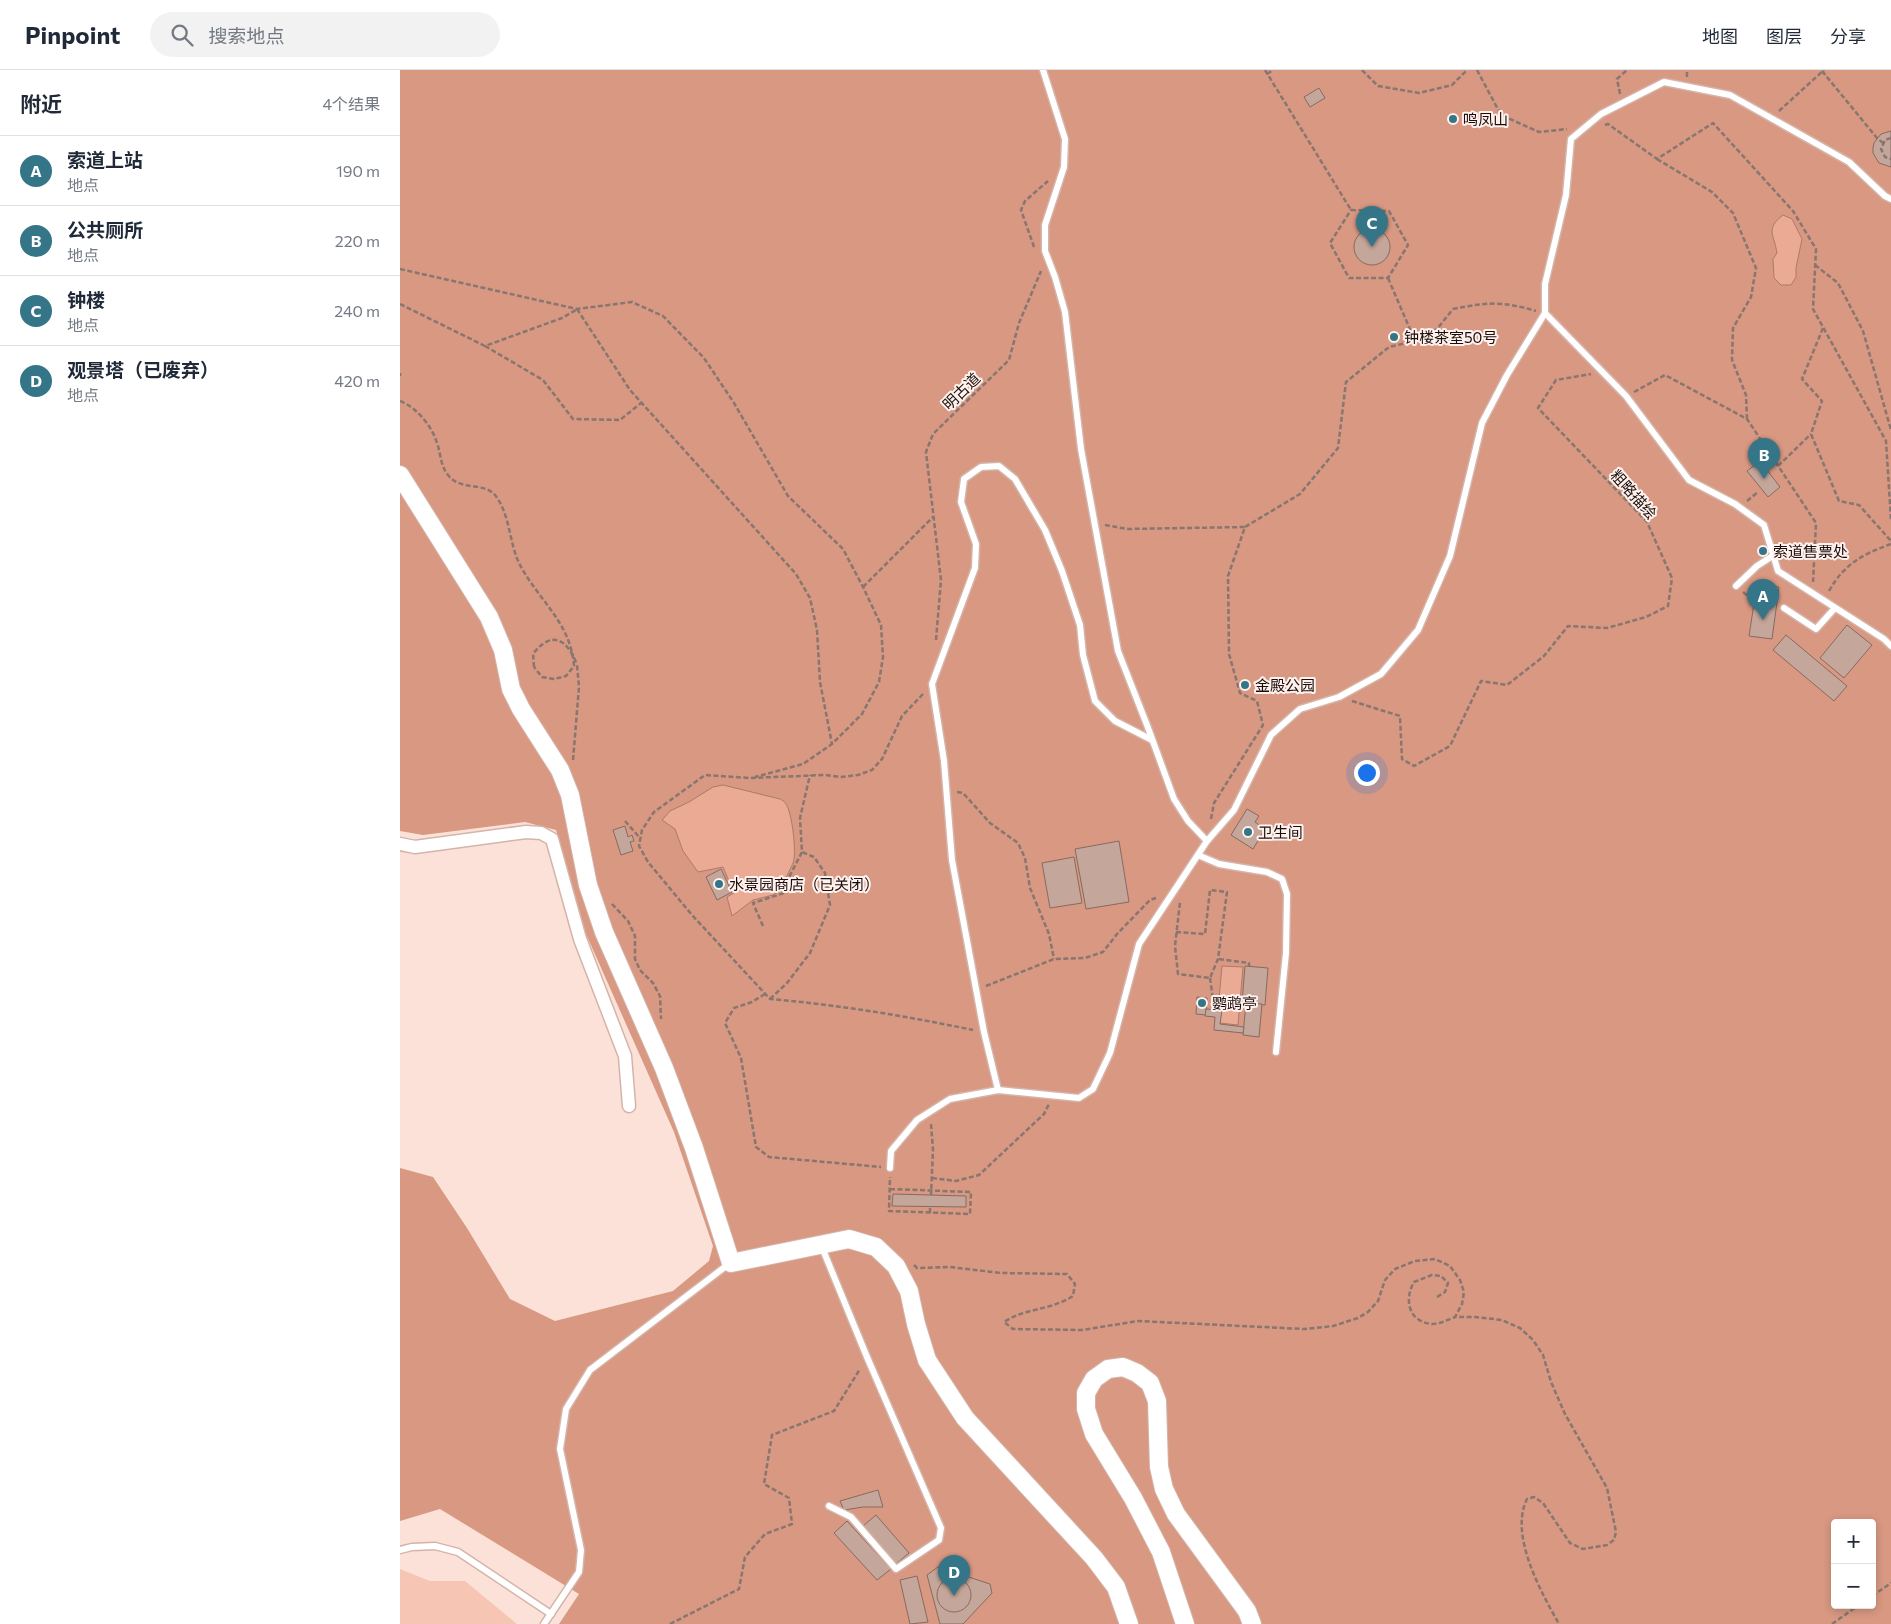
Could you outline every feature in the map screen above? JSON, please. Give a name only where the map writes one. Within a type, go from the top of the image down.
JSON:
[{"type":"street","points":[[400,475],[488,616],[503,650],[514,696],[560,770],[570,795],[588,885],[604,932],[664,1068],[694,1148],[731,1263],[849,1240],[876,1248],[896,1266],[908,1291],[916,1324],[928,1360],[965,1418],[1094,1558],[1116,1587],[1129,1624]]},
{"type":"street","points":[[400,844],[415,847],[526,832],[541,833],[552,839],[580,939],[625,1056],[629,1106]]},
{"type":"street","points":[[1186,1624],[1161,1552],[1133,1498],[1094,1434],[1086,1409],[1086,1393],[1094,1379],[1108,1370],[1123,1367],[1137,1373],[1150,1383],[1157,1401],[1159,1467],[1164,1490],[1176,1514],[1247,1611],[1252,1624]]},
{"type":"lane","points":[[1043,70],[1065,139],[1064,167],[1045,225],[1044,251],[1055,277],[1065,312],[1081,449],[1118,651],[1174,799],[1188,821],[1207,841]]},
{"type":"lane","points":[[890,1168],[891,1151],[917,1120],[950,1099],[998,1090],[1078,1098],[1093,1089],[1110,1053],[1139,944],[1207,841],[1234,810],[1271,735],[1300,709],[1339,697],[1382,674],[1418,630],[1450,556],[1482,423],[1507,375],[1545,313],[1546,284],[1566,195],[1571,139],[1601,114],[1664,82],[1730,95],[1849,162],[1885,196],[1891,199]]},
{"type":"lane","points":[[1545,313],[1626,396],[1689,480],[1740,507],[1764,525],[1778,571],[1884,639],[1891,646]]},
{"type":"lane","points":[[998,1090],[984,1032],[952,860],[946,791],[932,684],[975,568],[976,544],[961,502],[964,479],[981,467],[999,466],[1015,479],[1046,530],[1080,625],[1082,655],[1095,701],[1114,721],[1152,740]]},
{"type":"lane","points":[[1736,586],[1757,566],[1774,555]]},
{"type":"lane","points":[[1784,608],[1816,629],[1835,608]]},
{"type":"lane","points":[[1198,855],[1219,864],[1267,872],[1282,879],[1287,894],[1286,943],[1276,1052]]},
{"type":"lane","points":[[821,1244],[867,1357],[941,1528],[939,1540],[896,1570],[851,1517],[828,1506]]},
{"type":"lane","points":[[544,1624],[580,1572],[582,1550],[560,1449],[566,1409],[590,1370],[731,1263]]},
{"type":"lane","points":[[400,1550],[412,1547],[435,1546],[458,1552],[551,1614]]},
{"type":"path","points":[[1265,70],[1351,210]]},
{"type":"path","points":[[1267,74],[1273,70]]},
{"type":"path","points":[[1362,70],[1378,86],[1419,93],[1452,84],[1467,70]]},
{"type":"path","points":[[1477,70],[1501,115],[1539,132],[1608,124],[1657,159],[1712,192],[1733,213],[1756,268],[1751,297],[1733,328],[1732,360],[1746,395],[1747,418]]},
{"type":"path","points":[[1623,103],[1617,79],[1627,70]]},
{"type":"path","points":[[1771,118],[1823,71],[1883,143]]},
{"type":"path","points":[[1657,159],[1713,123],[1793,211],[1816,249],[1813,309],[1886,441],[1891,520]]},
{"type":"path","points":[[1891,138],[1883,143],[1881,149],[1885,157],[1891,159]]},
{"type":"path","points":[[1036,252],[1021,210],[1025,201],[1054,176]]},
{"type":"path","points":[[1351,210],[1389,211],[1408,245],[1388,278]]},
{"type":"path","points":[[1351,210],[1330,243],[1349,278],[1388,278]]},
{"type":"path","points":[[1815,265],[1838,283],[1863,331],[1891,430]]},
{"type":"path","name":"明古道","points":[[936,647],[942,580],[926,452],[933,434],[1009,360],[1019,323],[1042,269]]},
{"type":"path","points":[[400,270],[577,309],[632,302],[664,316],[704,358],[734,403],[788,496],[843,549],[881,625],[883,657],[879,682],[862,714],[832,744],[803,764],[749,778]]},
{"type":"path","points":[[1388,278],[1415,340]]},
{"type":"path","points":[[1096,523],[1127,529],[1245,527],[1300,494],[1338,448],[1346,382],[1389,347],[1415,340],[1437,329],[1452,309],[1481,303],[1511,303],[1545,313]]},
{"type":"path","points":[[400,304],[485,346],[543,380],[573,419],[620,420],[641,403]]},
{"type":"path","points":[[485,346],[562,318],[577,309]]},
{"type":"path","points":[[577,309],[630,390],[796,574],[810,598],[817,630],[820,682],[832,744]]},
{"type":"path","points":[[1778,466],[1811,434],[1822,401],[1802,379],[1823,328]]},
{"type":"path","name":"粗略描绘","points":[[1339,697],[1400,716],[1402,759],[1414,766],[1450,746],[1481,681],[1507,685],[1544,656],[1568,626],[1607,628],[1646,617],[1668,606],[1672,578],[1647,522],[1538,408],[1556,380],[1602,372]]},
{"type":"path","points":[[1626,396],[1665,375],[1747,418],[1816,523],[1812,593]]},
{"type":"path","points":[[400,401],[414,410],[432,430],[437,442],[442,467],[449,477],[468,487],[481,487],[494,493],[501,504],[510,530],[513,549],[519,563],[532,586],[557,616],[573,652],[573,656],[574,666],[566,676],[554,679],[542,677],[534,667],[533,654],[540,644],[552,640],[565,643],[572,652],[575,659],[579,687],[573,769]]},
{"type":"path","points":[[1811,434],[1839,501],[1860,505],[1891,542],[1865,554],[1837,577],[1823,601]]},
{"type":"path","points":[[1740,507],[1758,492]]},
{"type":"path","points":[[863,587],[934,516]]},
{"type":"path","points":[[1214,803],[1263,724],[1256,701],[1240,693],[1229,654],[1228,576],[1245,527]]},
{"type":"path","points":[[1736,586],[1754,601],[1764,603]]},
{"type":"path","points":[[932,684],[902,716],[882,759],[872,770],[858,775],[842,777],[810,775],[749,778],[704,776],[654,812],[642,830],[639,846],[648,862],[692,915],[770,999],[824,1004],[906,1016],[984,1032]]},
{"type":"path","points":[[762,926],[752,903],[784,893],[787,881],[802,852],[800,818],[810,775]]},
{"type":"path","points":[[946,791],[963,793],[990,823],[1018,843],[1025,858],[1030,888],[1048,934],[1054,959]]},
{"type":"path","points":[[625,821],[640,838]]},
{"type":"path","points":[[770,999],[787,983],[810,953],[830,905],[825,874],[814,857],[802,852]]},
{"type":"path","points":[[1174,889],[1180,902],[1174,946],[1178,974],[1210,978]]},
{"type":"path","points":[[1176,932],[1205,934],[1210,890],[1227,892],[1218,959],[1210,978],[1213,1000],[1212,1009]]},
{"type":"path","points":[[976,990],[1054,959],[1085,958],[1103,952],[1117,934],[1150,900],[1159,897],[1167,901]]},
{"type":"path","points":[[608,901],[616,906],[628,921],[635,936],[635,959],[640,970],[654,983],[660,996],[662,1013],[660,1023]]},
{"type":"path","points":[[1218,959],[1249,963],[1249,966]]},
{"type":"path","points":[[765,994],[752,1002],[734,1008],[725,1022],[742,1058],[756,1147],[769,1157],[890,1168],[889,1211],[970,1214],[971,1192],[890,1189]]},
{"type":"path","points":[[932,1178],[956,1181],[979,1175],[1044,1114],[1054,1096]]},
{"type":"path","points":[[930,1112],[933,1150],[931,1195]]},
{"type":"path","points":[[930,1207],[930,1213]]},
{"type":"path","points":[[910,1260],[917,1268],[950,1267],[1002,1273],[1067,1274],[1075,1284],[1073,1296],[1062,1303],[1014,1315],[1004,1322],[1013,1329],[1082,1330],[1138,1321],[1304,1329],[1333,1326],[1358,1318],[1368,1312],[1378,1301],[1385,1280],[1395,1269],[1415,1261],[1435,1259],[1450,1266],[1460,1280],[1464,1292],[1462,1304],[1455,1317]]},
{"type":"path","points":[[1437,1297],[1445,1292],[1448,1283],[1441,1276],[1432,1275],[1414,1282],[1409,1290],[1407,1299],[1414,1316],[1422,1322],[1432,1324],[1455,1317],[1502,1320],[1520,1328],[1533,1340],[1540,1350],[1565,1414],[1607,1488],[1616,1532],[1614,1540],[1607,1545],[1583,1549],[1570,1543],[1543,1503],[1534,1497],[1527,1499],[1522,1509],[1522,1532],[1526,1554],[1543,1596],[1559,1624]]},
{"type":"path","points":[[670,1624],[739,1588],[744,1557],[765,1534],[792,1524],[788,1498],[764,1484],[772,1435],[834,1411],[867,1357]]},
{"type":"path","points":[[1876,1593],[1891,1583]]},
{"type":"path","points":[[1832,1624],[1853,1609]]},
{"type":"shaded area","points":[[400,70],[1891,70],[1891,1624],[559,1624],[579,1594],[440,1509],[400,1521],[400,1168],[433,1177],[467,1228],[510,1299],[555,1321],[673,1291],[709,1261],[713,1246],[674,1132],[586,934],[556,830],[525,822],[423,835],[400,831]]},
{"type":"shaded area","points":[[1783,215],[1792,219],[1802,239],[1796,277],[1791,285],[1781,285],[1774,278],[1773,259],[1777,253],[1772,228]]},
{"type":"shaded area","points":[[723,785],[780,799],[786,803],[792,824],[794,842],[793,863],[783,889],[773,895],[753,900],[732,916],[727,897],[734,893],[723,867],[698,872],[683,851],[675,829],[662,820],[670,811],[713,787]]},
{"type":"shaded area","points":[[1222,966],[1243,967],[1238,1025],[1220,1023],[1221,1011],[1218,1010]]},
{"type":"shaded area","points":[[400,1569],[430,1581],[465,1581],[517,1624],[400,1624]]},
{"type":"building","points":[[1319,88],[1325,98],[1310,107],[1304,97]]},
{"type":"building","points":[[1891,131],[1891,167],[1879,163],[1873,153],[1873,148],[1874,143],[1881,134]]},
{"type":"building","points":[[1372,229],[1384,235],[1390,247],[1384,259],[1372,265],[1360,259],[1354,247],[1360,235]]},
{"type":"building","points":[[1760,461],[1780,487],[1768,497],[1747,471]]},
{"type":"building","points":[[1757,584],[1779,587],[1772,639],[1749,636]]},
{"type":"building","points":[[1847,625],[1872,645],[1844,678],[1820,658]]},
{"type":"building","points":[[1786,635],[1847,686],[1834,701],[1773,650]]},
{"type":"building","name":"卫生间","points":[[1247,809],[1259,816],[1255,822],[1265,829],[1253,849],[1231,835]]},
{"type":"building","points":[[625,826],[628,837],[632,835],[634,841],[630,842],[633,851],[621,855],[613,830]]},
{"type":"building","points":[[1119,841],[1129,902],[1086,909],[1075,849]]},
{"type":"building","points":[[1074,857],[1082,903],[1050,908],[1042,863]]},
{"type":"building","name":"水景园商店（已关闭）","points":[[721,869],[732,892],[717,900],[706,877]]},
{"type":"building","points":[[1245,966],[1268,968],[1265,1005],[1242,1003]]},
{"type":"building","name":"鹦鹉亭","points":[[1197,997],[1207,998],[1206,1015],[1196,1014]]},
{"type":"building","points":[[1246,1003],[1262,1004],[1259,1037],[1243,1035]]},
{"type":"building","points":[[1206,1009],[1222,1010],[1220,1024],[1244,1027],[1243,1033],[1214,1030],[1215,1017],[1205,1016]]},
{"type":"building","points":[[893,1194],[966,1196],[966,1207],[892,1206]]},
{"type":"building","points":[[878,1490],[883,1507],[863,1507],[844,1510],[840,1501]]},
{"type":"building","points":[[876,1515],[909,1553],[896,1564],[863,1526]]},
{"type":"building","points":[[847,1521],[891,1569],[877,1580],[834,1533]]},
{"type":"building","points":[[938,1567],[990,1584],[992,1593],[963,1624],[940,1624],[927,1575]]},
{"type":"building","points":[[917,1576],[928,1622],[910,1624],[900,1580]]},
{"type":"building","points":[[954,1578],[961,1579],[966,1583],[970,1588],[970,1602],[966,1607],[961,1611],[954,1612],[947,1611],[942,1607],[938,1602],[937,1595],[938,1588],[942,1583],[947,1579]]},
{"type":"place","name":"鸣凤山","points":[[1453,119]]},
{"type":"place","name":"钟楼","points":[[1372,247]]},
{"type":"place","name":"钟楼茶室50号","points":[[1394,337]]},
{"type":"place","name":"公共厕所","points":[[1764,479]]},
{"type":"place","name":"索道售票处","points":[[1763,551]]},
{"type":"place","name":"索道上站","points":[[1763,620]]},
{"type":"place","name":"金殿公园","points":[[1245,685]]},
{"type":"place","name":"卫生间","points":[[1248,832]]},
{"type":"place","name":"水景园商店（已关闭）","points":[[719,884]]},
{"type":"place","name":"鹦鹉亭","points":[[1202,1003]]},
{"type":"place","name":"观景塔（已废弃）","points":[[954,1596]]}]
